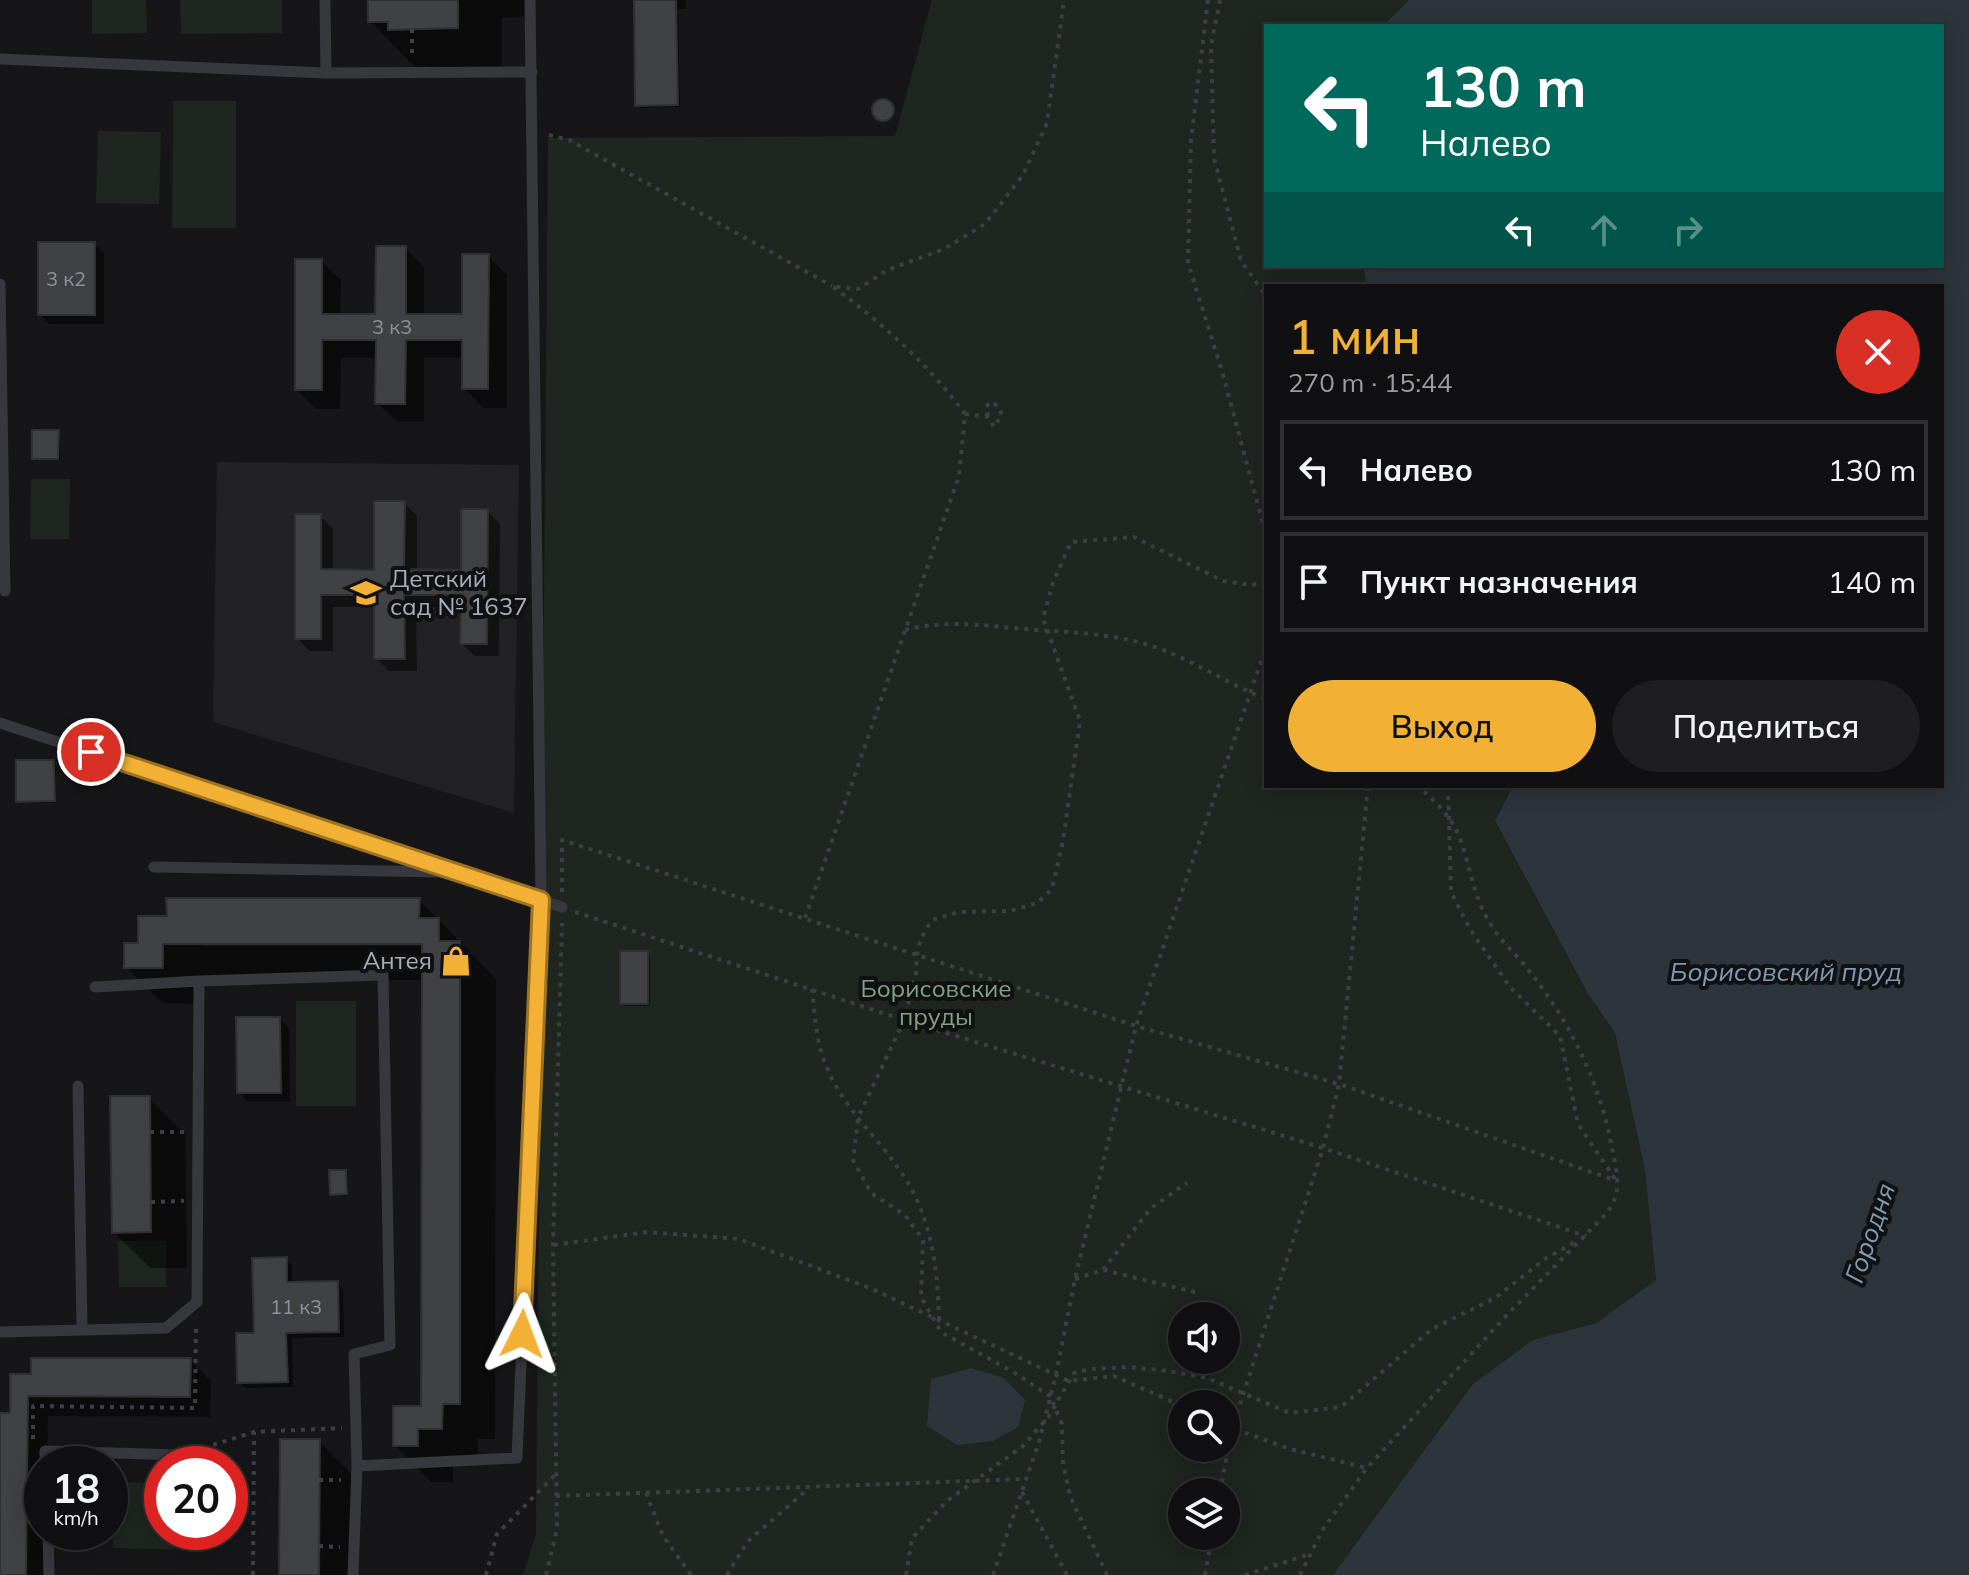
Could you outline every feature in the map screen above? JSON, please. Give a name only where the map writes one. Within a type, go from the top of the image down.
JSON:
[{"type":"lane","points":[[325,0],[326,73]]},
{"type":"lane","points":[[357,1466],[517,1458],[541,900],[534,130],[530,0]]},
{"type":"lane","points":[[0,59],[326,73],[532,72]]},
{"type":"lane","points":[[0,284],[5,591]]},
{"type":"lane","points":[[0,723],[562,907]]},
{"type":"lane","points":[[154,867],[455,872]]},
{"type":"lane","points":[[95,987],[383,975],[390,1345],[354,1354],[357,1466],[353,1575]]},
{"type":"lane","points":[[0,1332],[166,1328],[197,1302],[199,981]]},
{"type":"lane","points":[[78,1086],[82,1330]]},
{"type":"lane","points":[[48,1550],[49,1575]]},
{"type":"path","points":[[832,286],[858,289],[887,270],[944,249],[985,224],[1023,175],[1047,123],[1064,0]]},
{"type":"path","points":[[1208,0],[1191,140],[1188,263],[1222,371],[1264,528]]},
{"type":"path","points":[[1220,0],[1211,46],[1214,158],[1241,261],[1264,293]]},
{"type":"path","points":[[412,29],[413,73]]},
{"type":"path","points":[[534,130],[569,140],[832,286],[889,330],[938,378],[965,414],[959,476],[805,918]]},
{"type":"path","points":[[990,402],[998,406],[1002,415],[994,427],[988,417],[986,407],[990,402]]},
{"type":"path","points":[[965,414],[988,417]]},
{"type":"path","points":[[1107,1575],[1070,1496],[1063,1464],[1062,1424],[1050,1396],[941,1332],[921,1297],[923,1240],[905,1215],[871,1193],[853,1160],[858,1118],[904,1020],[916,974],[921,938],[932,920],[959,912],[1010,911],[1037,903],[1052,889],[1063,841],[1080,721],[1043,618],[1053,583],[1071,542],[1134,537],[1223,581],[1251,585],[1264,582]]},
{"type":"path","points":[[905,630],[924,625],[958,623],[1078,631],[1155,647],[1264,698]]},
{"type":"path","points":[[993,1575],[1044,1421],[1136,1026],[1264,653]]},
{"type":"path","points":[[1240,1403],[1323,1148],[1339,1084],[1368,788]]},
{"type":"path","points":[[1300,1575],[1323,1529],[1367,1468],[1534,1287],[1586,1236],[1607,1213],[1616,1197],[1617,1181],[1607,1120],[1589,1067],[1562,1016],[1489,922],[1470,879],[1461,841],[1440,806],[1420,788]]},
{"type":"path","points":[[1448,788],[1451,892],[1471,931],[1510,987],[1560,1036],[1578,1124],[1617,1181]]},
{"type":"path","points":[[546,1575],[557,1529],[553,1246],[562,840],[1136,1026],[1339,1084],[1617,1181]]},
{"type":"path","points":[[562,907],[904,1020],[1323,1148],[1586,1236]]},
{"type":"path","points":[[812,989],[817,1030],[827,1068],[858,1118],[893,1161],[916,1198],[930,1235],[936,1265],[939,1320]]},
{"type":"path","points":[[150,1132],[197,1132]]},
{"type":"path","points":[[1103,1270],[1151,1208],[1187,1183]]},
{"type":"path","points":[[151,1202],[197,1201]]},
{"type":"path","points":[[553,1246],[647,1232],[739,1239],[870,1288],[1069,1381],[1114,1376],[1168,1400]]},
{"type":"path","points":[[906,1575],[912,1538],[948,1500],[1022,1447],[1054,1407],[1074,1373],[1129,1367],[1207,1378],[1290,1413],[1341,1407],[1432,1329],[1495,1298],[1545,1259],[1586,1236]]},
{"type":"path","points":[[1075,1279],[1103,1270],[1199,1293]]},
{"type":"path","points":[[33,1446],[33,1406],[195,1408],[197,1302]]},
{"type":"path","points":[[209,1446],[254,1432],[356,1428]]},
{"type":"path","points":[[253,1575],[254,1432]]},
{"type":"path","points":[[1240,1432],[1290,1449],[1367,1468]]},
{"type":"path","points":[[486,1575],[497,1534],[556,1474]]},
{"type":"path","points":[[556,1496],[1025,1479]]},
{"type":"path","points":[[727,1575],[747,1542],[810,1487]]},
{"type":"path","points":[[1022,1492],[1067,1575]]},
{"type":"path","points":[[646,1493],[663,1536],[691,1575]]},
{"type":"path","points":[[1205,1575],[1209,1550]]},
{"type":"path","points":[[1245,1575],[1310,1554]]},
{"type":"shaded area","name":"Детский сад № 1637","points":[[217,462],[519,465],[514,813],[213,722]]},
{"type":"green space","points":[[92,0],[146,0],[147,33],[92,34]]},
{"type":"green space","points":[[180,0],[282,0],[282,33],[181,34]]},
{"type":"green space","name":"Борисовские пруды","points":[[932,0],[1409,0],[1386,24],[1264,24],[1264,268],[1363,268],[1367,284],[1264,284],[1264,788],[1512,788],[1495,822],[1588,994],[1615,1033],[1645,1171],[1656,1280],[1596,1323],[1533,1340],[1333,1575],[523,1575],[536,1533],[548,138],[895,136]]},
{"type":"green space","points":[[173,101],[236,101],[236,228],[172,228]]},
{"type":"green space","points":[[98,131],[161,132],[159,204],[96,203]]},
{"type":"green space","points":[[31,479],[70,479],[69,539],[30,539]]},
{"type":"green space","points":[[296,1001],[356,1001],[356,1106],[296,1106]]},
{"type":"green space","points":[[118,1241],[166,1241],[166,1287],[119,1287]]},
{"type":"green space","points":[[128,1482],[144,1483],[144,1549],[128,1548]]},
{"type":"water","name":"Борисовский пруд","points":[[1409,0],[1969,0],[1969,1575],[1333,1575],[1473,1384],[1533,1340],[1596,1323],[1656,1280],[1645,1171],[1615,1033],[1588,994],[1495,821],[1512,788],[1944,788],[1944,284],[1367,284],[1363,268],[1944,268],[1944,24],[1387,22]]},
{"type":"water","points":[[971,1368],[1004,1378],[1025,1400],[1018,1427],[993,1441],[957,1445],[927,1426],[931,1379]]},
{"type":"building","points":[[368,0],[458,0],[458,28],[388,30],[388,22],[368,22]]},
{"type":"building","points":[[634,0],[676,0],[678,105],[635,106]]},
{"type":"building","points":[[883,99],[894,110],[883,121],[872,110]]},
{"type":"building","points":[[38,242],[95,242],[95,315],[38,315]]},
{"type":"building","points":[[376,246],[406,246],[406,314],[462,314],[462,254],[489,254],[488,389],[462,389],[462,340],[406,340],[405,404],[375,404],[376,340],[322,340],[322,390],[295,390],[295,259],[322,259],[322,314],[375,314]]},
{"type":"building","points":[[32,430],[59,430],[58,459],[32,459]]},
{"type":"building","points":[[374,501],[405,501],[404,569],[461,570],[461,509],[488,509],[487,644],[460,644],[461,595],[404,595],[405,659],[374,659],[374,595],[321,595],[321,639],[295,639],[295,514],[321,514],[321,569],[374,570]]},
{"type":"building","points":[[16,760],[54,760],[55,801],[16,802]]},
{"type":"building","points":[[166,898],[420,898],[419,918],[439,918],[439,941],[460,941],[460,1404],[443,1404],[442,1429],[418,1429],[418,1446],[393,1446],[393,1406],[421,1406],[422,944],[163,944],[163,968],[124,968],[124,943],[138,943],[138,916],[167,916]]},
{"type":"building","points":[[620,951],[648,951],[648,1004],[620,1004]]},
{"type":"building","points":[[236,1017],[280,1017],[281,1093],[237,1093]]},
{"type":"building","points":[[110,1096],[150,1096],[151,1232],[112,1233]]},
{"type":"building","points":[[329,1170],[346,1170],[347,1194],[330,1195]]},
{"type":"building","points":[[287,1257],[287,1282],[338,1281],[339,1332],[286,1333],[288,1382],[237,1383],[236,1333],[254,1333],[252,1258]]},
{"type":"building","points":[[31,1358],[191,1358],[190,1397],[28,1396],[27,1446],[24,1446],[26,1575],[0,1575],[0,1413],[10,1413],[10,1374],[31,1374]]},
{"type":"building","points":[[280,1439],[320,1439],[319,1575],[279,1575]]},
{"type":"place","name":"Детский сад № 1637","points":[[366,593]]},
{"type":"place","name":"Антея","points":[[456,961]]},
{"type":"route","points":[[91,752],[541,900],[522,1334]]},
{"type":"water label","name":"Городня","points":[[1870,1233]]}]
